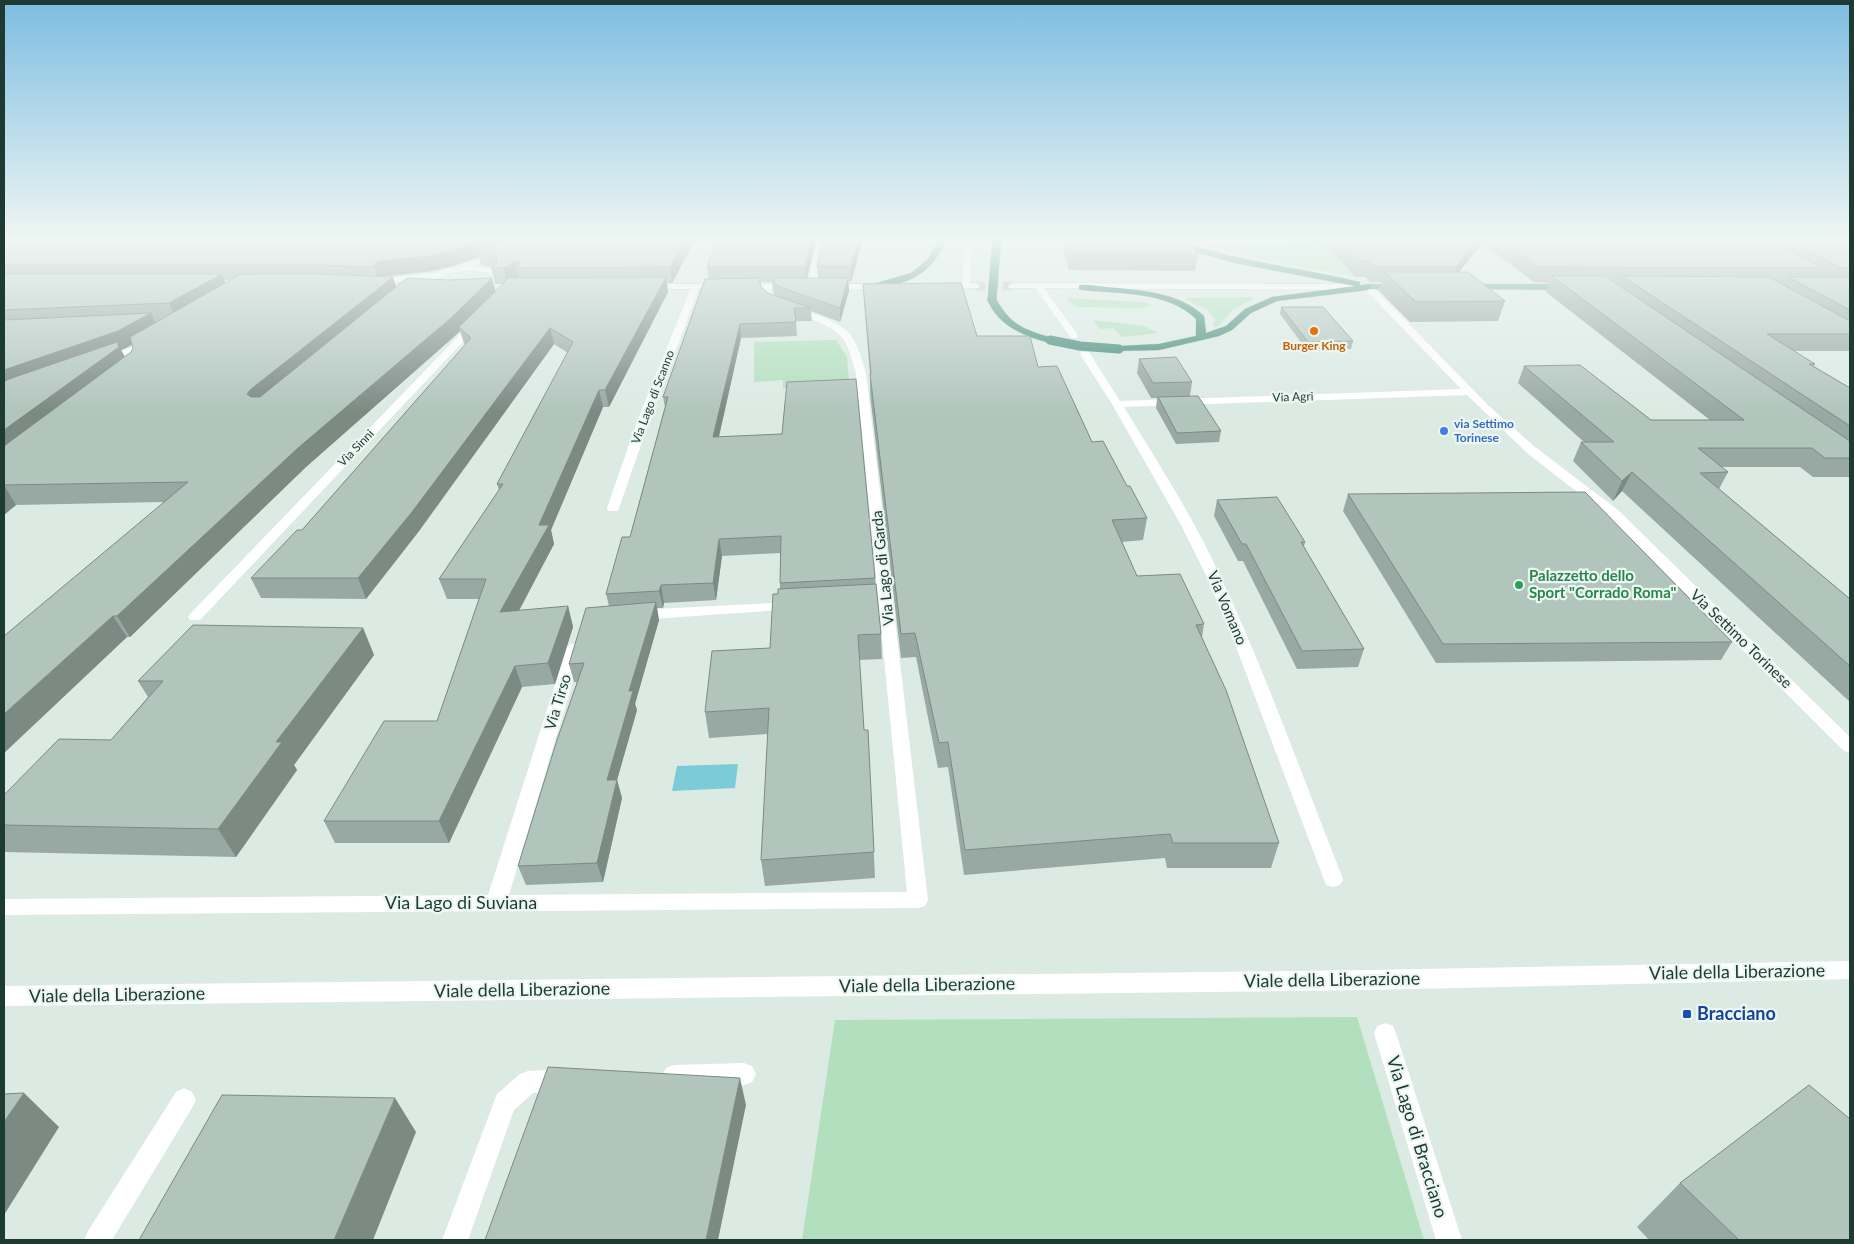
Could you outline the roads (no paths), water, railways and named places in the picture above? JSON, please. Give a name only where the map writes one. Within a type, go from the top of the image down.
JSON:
[{"type":"highway","points":[[992,296],[998,313],[1011,324],[1050,340],[1080,346],[1119,349],[1159,347],[1223,331],[1248,310],[1275,299],[1298,296]]},
{"type":"highway","points":[[1147,296],[1182,304],[1193,310],[1201,318],[1200,337]]},
{"type":"street","name":"Via Lago di Scanno","points":[[613,508],[644,419],[692,296]]},
{"type":"street","name":"Via Lago di Garda","points":[[768,296],[774,303],[829,325],[844,334],[856,355],[862,380],[918,900]]},
{"type":"street","points":[[1044,296],[1074,336]]},
{"type":"street","name":"Via Settimo Torinese","points":[[1377,296],[1468,392],[1520,440],[1607,508],[1850,747]]},
{"type":"street","name":"Via Sinni","points":[[196,617],[485,314]]},
{"type":"street","points":[[95,365],[131,352],[156,338]]},
{"type":"street","points":[[131,352],[135,366]]},
{"type":"street","name":"Via Vomano","points":[[1085,354],[1117,404],[1188,525],[1214,577],[1246,652],[1333,879]]},
{"type":"street","name":"Via Agri","points":[[1117,404],[1468,392]]},
{"type":"street","points":[[867,602],[887,601]]},
{"type":"street","points":[[623,616],[808,605]]},
{"type":"street","name":"Via Tirso","points":[[496,903],[578,636]]},
{"type":"street","name":"Via Lago di Suviana","points":[[4,907],[918,900]]},
{"type":"street","name":"Viale della Liberazione","points":[[4,996],[1368,980],[1850,970]]},
{"type":"street","name":"Via Lago di Bracciano","points":[[1385,1033],[1449,1240]]},
{"type":"street","points":[[656,1077],[744,1074]]},
{"type":"street","points":[[455,1240],[505,1102],[528,1082],[587,1079]]},
{"type":"street","points":[[97,1240],[184,1100]]},
{"type":"water","points":[[738,764],[735,788],[672,791],[677,766]]},
{"type":"place","name":"Burger King","points":[[1314,331]]},
{"type":"place","name":"via Settimo Torinese","points":[[1444,431]]},
{"type":"place","name":"Palazzetto dello Sport \"Corrado Roma\"","points":[[1519,585]]},
{"type":"place","name":"Bracciano","points":[[1687,1014]]}]
